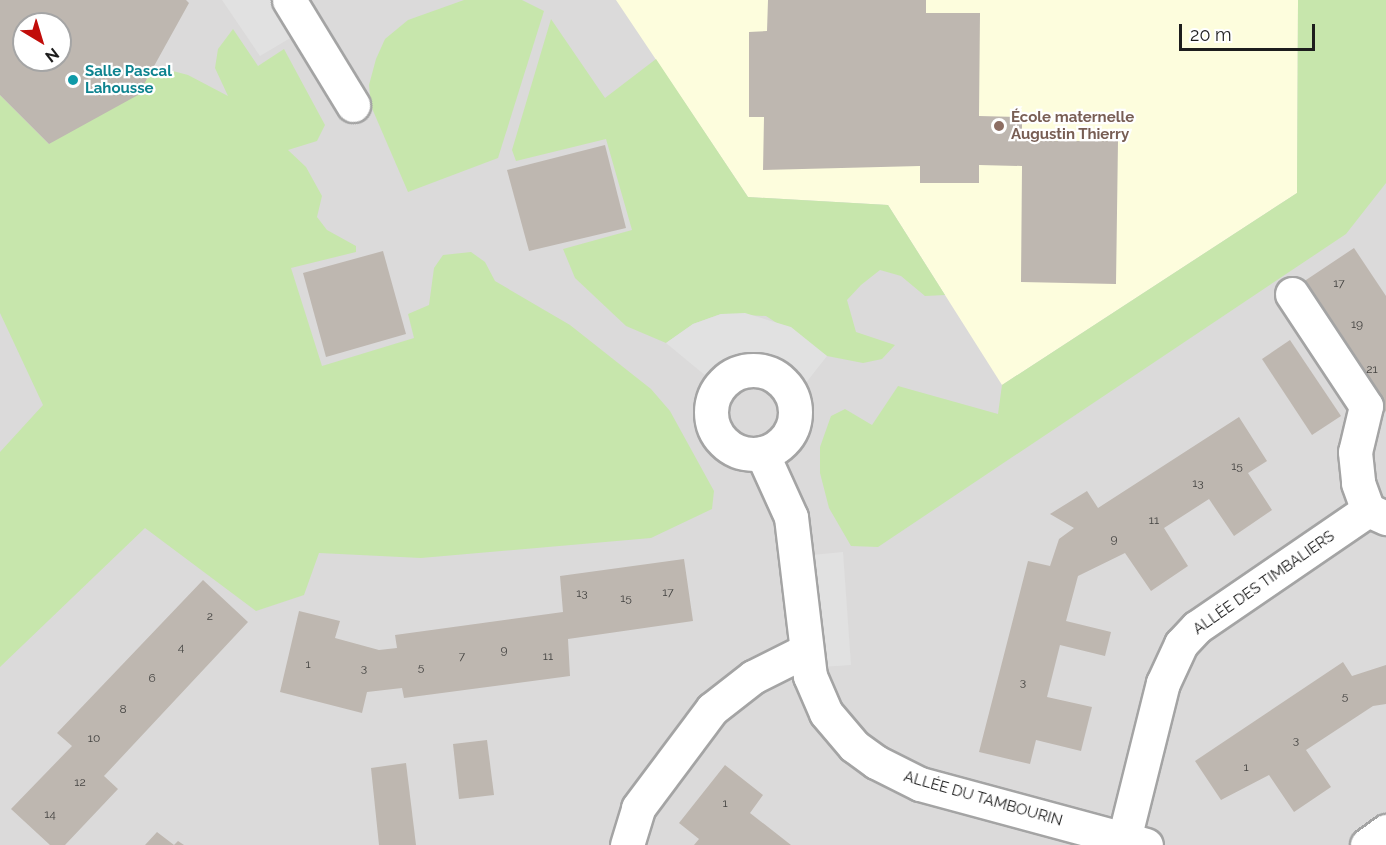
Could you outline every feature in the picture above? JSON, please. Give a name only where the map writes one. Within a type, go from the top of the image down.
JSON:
[{"type":"street","points":[[289,0],[353,105]]},
{"type":"street","name":"ALLÉE DES TIMBALIERS","points":[[1135,842],[1163,683],[1180,644],[1197,627],[1377,514],[1358,483],[1355,452],[1366,406],[1292,294]]},
{"type":"street","name":"ALLÉE DU TAMBOURIN","points":[[762,453],[791,517],[805,651],[826,713],[876,762],[920,784],[1135,842]]},
{"type":"street","points":[[627,845],[638,808],[712,709],[753,677],[805,651]]},
{"type":"street","points":[[1367,845],[1386,831]]},
{"type":"shaded area","points":[[0,0],[1386,0],[1386,845],[0,845]]},
{"type":"shaded area","points":[[222,0],[271,0],[292,37],[260,56]]},
{"type":"shaded area","name":"École maternelle Augustin Thierry","points":[[616,0],[1298,0],[1297,193],[1002,385],[888,205],[748,197]]},
{"type":"shaded area","points":[[745,313],[791,327],[827,356],[805,384],[792,369],[763,355],[734,358],[706,376],[666,343],[693,324],[721,314]]},
{"type":"shaded area","points":[[843,552],[851,665],[821,667],[812,555]]},
{"type":"green space","points":[[464,0],[522,0],[544,11],[498,158],[408,192],[371,106],[369,85],[376,59],[385,39],[408,20]]},
{"type":"green space","points":[[1298,0],[1386,0],[1386,183],[1346,234],[878,547],[851,546],[829,508],[820,473],[820,447],[831,416],[845,409],[872,425],[898,386],[998,414],[1002,385],[1297,193]]},
{"type":"green space","points":[[551,19],[605,98],[656,59],[748,197],[888,205],[945,295],[925,296],[901,276],[880,270],[861,285],[847,300],[856,332],[895,345],[882,359],[863,363],[827,356],[766,316],[721,314],[693,324],[666,343],[626,326],[575,278],[563,249],[632,230],[606,139],[516,161],[512,150]]},
{"type":"green space","points":[[233,29],[258,66],[284,49],[325,125],[317,141],[288,150],[306,167],[322,196],[317,217],[327,230],[356,246],[356,252],[291,268],[322,366],[414,338],[408,314],[429,305],[434,268],[443,255],[471,252],[485,262],[495,281],[570,325],[651,389],[670,411],[714,491],[712,509],[651,538],[421,558],[319,553],[304,595],[256,611],[145,528],[0,667],[0,452],[43,405],[0,313],[0,95],[49,144],[154,66],[188,75],[228,96],[215,68],[218,49]]},
{"type":"building","name":"Salle Pascal Lahousse","points":[[0,0],[186,0],[189,3],[138,95],[49,144],[0,95]]},
{"type":"building","points":[[768,0],[926,0],[926,13],[980,13],[979,116],[1022,117],[1022,141],[1118,141],[1116,284],[1021,282],[1022,166],[979,165],[979,183],[920,183],[920,166],[763,170],[764,117],[749,117],[749,32],[767,31]]},
{"type":"building","points":[[605,145],[626,228],[529,251],[507,170]]},
{"type":"building","points":[[1354,248],[1386,296],[1386,412],[1300,284]]},
{"type":"building","points":[[383,251],[406,334],[326,357],[303,273]]},
{"type":"building","points":[[1290,340],[1341,416],[1312,435],[1262,359]]},
{"type":"building","points":[[1239,417],[1267,461],[1248,473],[1272,510],[1234,536],[1209,499],[1164,528],[1188,566],[1151,591],[1125,553],[1078,576],[1066,621],[1111,632],[1105,656],[1060,645],[1047,697],[1092,707],[1081,751],[1036,740],[1030,764],[979,752],[1028,561],[1050,566],[1059,539],[1074,528],[1050,514],[1087,491],[1098,508]]},
{"type":"building","points":[[684,559],[693,621],[568,639],[570,676],[404,698],[402,688],[367,692],[362,713],[280,692],[299,611],[340,621],[335,638],[379,650],[397,648],[395,635],[563,612],[560,576]]},
{"type":"building","points":[[203,580],[248,622],[104,776],[118,789],[65,845],[50,845],[11,809],[72,746],[57,733]]},
{"type":"building","points":[[1343,662],[1352,676],[1386,665],[1386,704],[1373,706],[1306,750],[1331,787],[1294,812],[1269,775],[1221,800],[1195,761]]},
{"type":"building","points":[[487,740],[494,795],[459,799],[453,744]]},
{"type":"building","points":[[406,763],[416,845],[379,845],[371,768]]},
{"type":"building","points":[[725,765],[763,795],[750,813],[791,845],[694,845],[699,839],[679,823]]},
{"type":"building","points":[[157,832],[174,845],[145,845]]},
{"type":"place","name":"Salle Pascal Lahousse","points":[[73,80]]},
{"type":"place","name":"École maternelle Augustin Thierry","points":[[999,126]]}]
